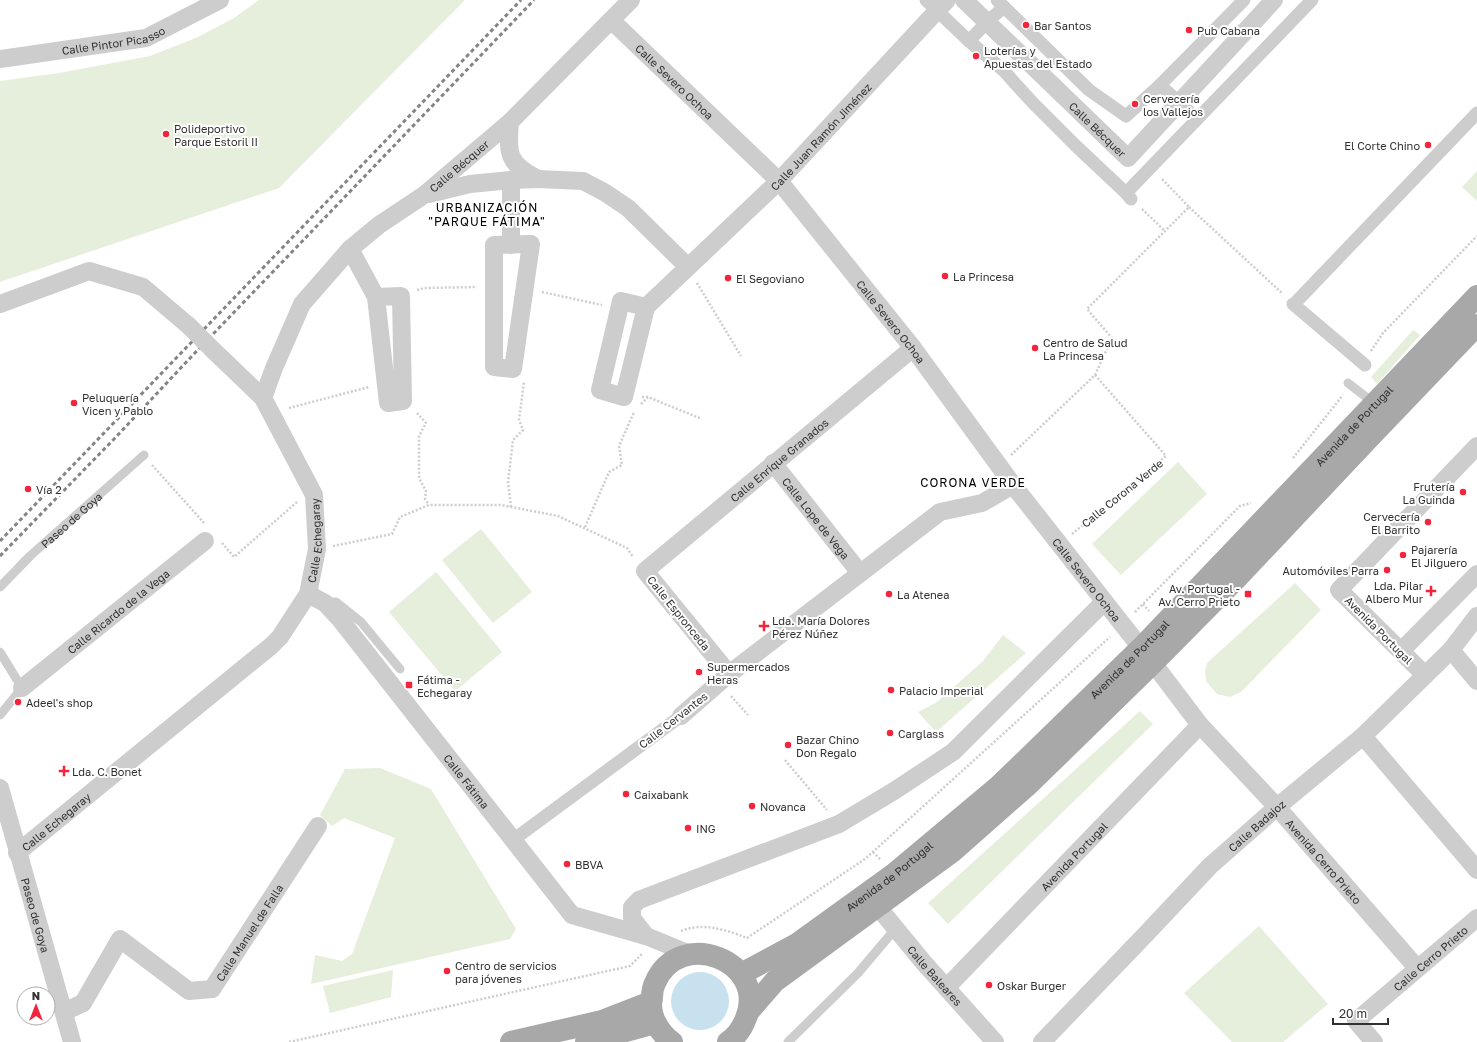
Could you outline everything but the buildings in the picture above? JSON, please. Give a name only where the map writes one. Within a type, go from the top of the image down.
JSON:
[{"type":"main road","name":"Avenida de Portugal","points":[[749,1011],[775,981],[953,851],[1029,784],[1375,404],[1477,296]]},
{"type":"main road","name":"Avenida de Portugal","points":[[741,974],[797,944],[894,874],[999,786],[1147,656],[1240,574],[1368,438],[1477,326]]},
{"type":"main road","points":[[672,1042],[665,1037],[655,1023],[651,1002],[654,984],[664,969],[673,961],[690,954],[707,953],[722,958],[732,964],[741,974],[749,997],[749,1011],[742,1029],[728,1042]]},
{"type":"main road","points":[[511,1042],[602,1021],[651,1002]]},
{"type":"main road","points":[[586,1042],[655,1023]]},
{"type":"street","name":"Calle Pintor Picasso","points":[[0,59],[146,38],[220,0]]},
{"type":"street","name":"Calle Bécquer","points":[[267,406],[274,368],[302,304],[350,249],[379,225],[424,195],[510,122],[612,21],[631,0]]},
{"type":"street","name":"Calle Bécquer","points":[[964,0],[1128,158],[1274,0]]},
{"type":"street","points":[[969,41],[987,22],[1000,4],[1089,90],[1126,116],[1160,85],[1244,0]]},
{"type":"street","points":[[937,4],[969,41],[1003,70],[1060,130],[1129,196],[1150,169],[1312,0]]},
{"type":"street","name":"Calle Juan Ramón Jiménez","points":[[688,267],[779,181],[937,4]]},
{"type":"street","name":"Calle Severo Ochoa","points":[[612,21],[779,181],[913,348],[1013,485],[1147,656]]},
{"type":"street","points":[[1160,85],[1197,119]]},
{"type":"street","points":[[1365,365],[1295,302],[1477,114]]},
{"type":"street","points":[[510,122],[508,144],[512,160],[523,172],[538,179]]},
{"type":"street","points":[[424,195],[470,184],[511,180],[538,179],[583,181],[604,192],[628,208],[688,267],[646,307],[624,397],[600,390],[621,301],[646,307]]},
{"type":"street","points":[[511,180],[511,245]]},
{"type":"street","points":[[531,244],[513,369],[494,367],[494,245],[511,245],[531,244]]},
{"type":"street","points":[[350,249],[376,297],[388,403],[402,401],[401,296],[376,297]]},
{"type":"street","name":"Calle Echegaray","points":[[0,304],[90,271],[143,287],[189,326],[267,406],[314,495],[317,549],[308,594],[280,637],[271,646],[17,853]]},
{"type":"street","name":"Calle Enrique Granados","points":[[645,571],[913,348]]},
{"type":"street","name":"Avenida Portugal","points":[[1424,675],[1339,590],[1477,446]]},
{"type":"street","name":"Calle Lope de Vega","points":[[773,463],[860,573]]},
{"type":"street","name":"Calle Cervantes","points":[[513,840],[681,716],[724,678],[940,512],[982,502],[1013,485]]},
{"type":"street","name":"Calle Ricardo de la Vega","points":[[22,688],[209,537]]},
{"type":"street","name":"Calle Espronceda","points":[[645,571],[724,678]]},
{"type":"street","points":[[1401,651],[1477,574]]},
{"type":"street","name":"Calle Fátima","points":[[308,594],[325,603],[339,618],[572,915],[650,938]]},
{"type":"street","points":[[690,954],[650,938],[632,918],[632,907],[639,900],[839,824],[894,791],[953,752],[1104,602]]},
{"type":"street","name":"Calle Badajoz","points":[[1042,1042],[1210,866],[1277,807],[1363,736],[1451,650],[1477,616]]},
{"type":"street","points":[[1451,650],[1477,681]]},
{"type":"street","name":"Avenida Cerro Prieto","points":[[1147,656],[1200,725],[1277,807],[1417,968]]},
{"type":"street","name":"Avenida Portugal","points":[[947,986],[1200,725]]},
{"type":"street","points":[[1363,736],[1477,870]]},
{"type":"street","name":"Paseo de Goya","points":[[0,788],[17,853],[72,1042]]},
{"type":"street","name":"Calle Manuel de Falla","points":[[64,1012],[83,1003],[120,940],[189,991],[212,989],[318,826]]},
{"type":"street","name":"Calle Baleares","points":[[878,907],[924,962],[947,986],[995,1042]]},
{"type":"street","name":"Calle Cerro Prieto","points":[[1374,1042],[1356,1020],[1417,968],[1475,924]]},
{"type":"lane","points":[[1350,384],[1375,404]]},
{"type":"lane","name":"Paseo de Goya","points":[[0,587],[30,556],[144,455]]},
{"type":"lane","points":[[325,603],[336,602],[361,622],[400,669]]},
{"type":"lane","points":[[0,652],[22,688],[0,714]]},
{"type":"lane","points":[[788,1042],[858,973],[896,928]]},
{"type":"path","points":[[1150,169],[1157,174],[1189,207],[1295,302]]},
{"type":"path","points":[[1000,466],[1095,375],[1112,338],[1087,309],[1189,207]]},
{"type":"path","points":[[1365,365],[1367,356],[1383,333],[1477,236]]},
{"type":"path","points":[[688,267],[741,356]]},
{"type":"path","points":[[401,296],[424,288],[494,286]]},
{"type":"path","points":[[524,288],[620,308]]},
{"type":"path","points":[[511,507],[508,482],[513,440],[523,430],[519,420],[525,380],[513,369]]},
{"type":"path","name":"Calle Corona Verde","points":[[1059,544],[1166,456],[1095,375]]},
{"type":"path","points":[[267,406],[310,402],[385,383]]},
{"type":"path","points":[[1292,459],[1350,384]]},
{"type":"path","points":[[624,397],[648,398],[702,419]]},
{"type":"path","points":[[639,406],[648,398]]},
{"type":"path","points":[[402,401],[422,417],[426,423],[419,436],[419,478],[426,491],[425,499],[430,505]]},
{"type":"path","points":[[585,527],[609,472],[622,465],[619,446],[635,410]]},
{"type":"path","points":[[144,455],[209,537],[234,557],[300,500],[314,495]]},
{"type":"path","points":[[289,1042],[630,966],[650,938],[690,927],[712,928],[732,932],[747,938],[865,859],[1122,625],[1240,506],[1257,502]]},
{"type":"path","points":[[317,549],[392,534],[400,517],[430,505],[501,505],[558,516],[585,527],[626,548],[645,571]]},
{"type":"path","points":[[724,678],[748,715]]},
{"type":"path","points":[[784,760],[839,824]]},
{"type":"green space","name":"Polideportivo Parque Estoril II","points":[[259,0],[465,0],[279,188],[0,282],[0,81],[59,73],[150,56],[198,37],[234,18]]},
{"type":"green space","points":[[1477,171],[1477,201],[1462,187]]},
{"type":"green space","points":[[1413,330],[1420,335],[1377,384],[1371,377]]},
{"type":"green space","points":[[1178,462],[1207,494],[1121,575],[1092,544]]},
{"type":"green space","points":[[481,529],[532,592],[493,623],[442,560]]},
{"type":"green space","points":[[436,572],[502,652],[455,691],[389,612]]},
{"type":"green space","points":[[1295,583],[1321,610],[1241,692],[1230,697],[1217,694],[1206,681],[1205,671],[1207,663]]},
{"type":"green space","points":[[1003,635],[1026,653],[936,732],[918,712],[937,702],[983,661]]},
{"type":"green space","points":[[1140,711],[1153,724],[948,924],[928,903]]},
{"type":"green space","points":[[380,768],[431,789],[516,929],[510,939],[311,984],[315,955],[342,961],[352,954],[395,838],[344,818],[332,826],[320,815],[345,769]]},
{"type":"green space","points":[[1259,926],[1328,1004],[1283,1042],[1232,1042],[1184,993]]},
{"type":"green space","points":[[393,970],[391,997],[330,1013],[323,986]]},
{"type":"water","points":[[700,972],[711,974],[724,985],[727,990],[729,1001],[727,1012],[716,1025],[711,1028],[700,1030],[689,1028],[676,1017],[673,1012],[671,1001],[673,990],[684,977],[689,974]]},
{"type":"railway","points":[[0,541],[521,0]]},
{"type":"railway","points":[[0,556],[115,438],[534,0]]},
{"type":"place","name":"Bar Santos","points":[[1026,25]]},
{"type":"place","name":"Pub Cabana","points":[[1189,30]]},
{"type":"place","name":"Loterías y Apuestas del Estado","points":[[976,56]]},
{"type":"place","name":"Cervecería los Vallejos","points":[[1135,104]]},
{"type":"place","name":"Polideportivo Parque Estoril II","points":[[166,134]]},
{"type":"place","name":"El Corte Chino","points":[[1428,145]]},
{"type":"place","name":"La Princesa","points":[[945,276]]},
{"type":"place","name":"El Segoviano","points":[[728,278]]},
{"type":"place","name":"Centro de Salud La Princesa","points":[[1035,348]]},
{"type":"place","name":"Peluquería Vicen y Pablo","points":[[74,403]]},
{"type":"place","name":"Vía 2","points":[[28,489]]},
{"type":"place","name":"Frutería La Guinda","points":[[1463,492]]},
{"type":"place","name":"Cervecería El Barrito","points":[[1428,522]]},
{"type":"place","name":"Pajarería El Jilguero","points":[[1403,555]]},
{"type":"place","name":"Automóviles Parra","points":[[1387,570]]},
{"type":"place","name":"Lda. Pilar Albero Mur","points":[[1431,591]]},
{"type":"place","name":"La Atenea","points":[[889,594]]},
{"type":"place","name":"Av. Portugal - Av. Cerro Prieto","points":[[1248,594]]},
{"type":"place","name":"Lda. María Dolores Pérez Núñez","points":[[764,626]]},
{"type":"place","name":"Supermercados Heras","points":[[699,672]]},
{"type":"place","name":"Fátima - Echegaray","points":[[409,685]]},
{"type":"place","name":"Palacio Imperial","points":[[891,690]]},
{"type":"place","name":"Adeel's shop","points":[[18,702]]},
{"type":"place","name":"Carglass","points":[[890,733]]},
{"type":"place","name":"Bazar Chino Don Regalo","points":[[788,745]]},
{"type":"place","name":"Lda. C. Bonet","points":[[64,771]]},
{"type":"place","name":"Caixabank","points":[[626,794]]},
{"type":"place","name":"Novanca","points":[[752,806]]},
{"type":"place","name":"ING","points":[[688,828]]},
{"type":"place","name":"BBVA","points":[[567,864]]},
{"type":"place","name":"Centro de servicios para jóvenes","points":[[447,971]]},
{"type":"place","name":"Oskar Burger","points":[[989,985]]},
{"type":"district","name":"URBANIZACIÓN \"PARQUE FÁTIMA\"","points":[[487,214]]},
{"type":"district","name":"CORONA VERDE","points":[[973,482]]}]
